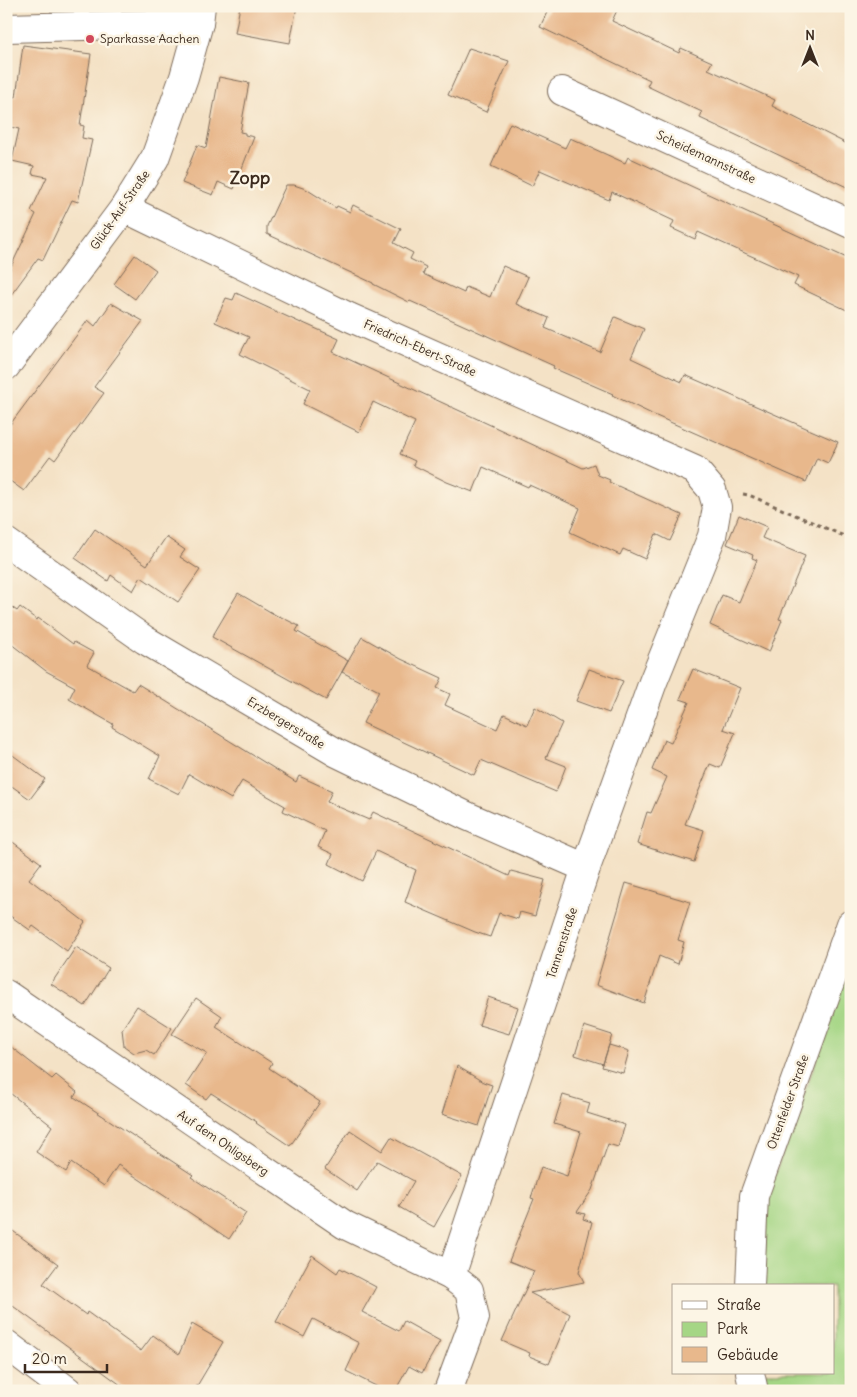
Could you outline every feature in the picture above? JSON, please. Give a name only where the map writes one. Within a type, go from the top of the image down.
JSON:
[{"type":"street","points":[[6,28],[200,15]]},
{"type":"street","name":"Glück-Auf-Straße","points":[[6,366],[124,208],[155,158],[184,77],[200,15]]},
{"type":"street","name":"Scheidemannstraße","points":[[562,91],[851,224]]},
{"type":"street","name":"Friedrich-Ebert-Straße","points":[[124,208],[349,317],[696,470],[712,490]]},
{"type":"street","name":"Tannenstraße","points":[[450,1276],[586,868],[653,682],[712,536],[717,507],[712,490]]},
{"type":"street","name":"Erzbergerstraße","points":[[6,542],[145,640],[337,753],[467,816],[586,868]]},
{"type":"street","name":"Ottenfelder Straße","points":[[750,1284],[754,1196],[851,924]]},
{"type":"street","name":"Auf dem Ohligsberg","points":[[6,994],[345,1225],[450,1276]]},
{"type":"street","points":[[448,1391],[474,1318],[469,1290],[450,1276]]},
{"type":"street","points":[[6,1344],[68,1391]]},
{"type":"street","points":[[750,1374],[754,1391]]},
{"type":"path","points":[[712,490],[749,495],[851,539]]},
{"type":"green space","points":[[851,964],[851,1391],[767,1391],[762,1374],[834,1374],[834,1284],[763,1284],[767,1197]]},
{"type":"building","points":[[240,6],[297,6],[290,43],[235,33]]},
{"type":"building","points":[[550,6],[619,6],[612,21],[679,53],[681,48],[712,62],[708,69],[775,100],[772,106],[851,146],[851,189],[700,118],[702,112],[647,86],[650,80],[540,27]]},
{"type":"building","points":[[23,45],[91,54],[80,125],[84,126],[82,138],[92,140],[78,202],[72,200],[43,260],[38,258],[8,299],[6,298],[6,277],[36,214],[31,211],[47,177],[32,174],[34,166],[12,161],[19,129],[6,126],[6,95],[16,97]]},
{"type":"building","points":[[469,48],[509,61],[486,112],[448,95]]},
{"type":"building","points":[[219,77],[249,83],[240,132],[254,137],[234,189],[218,182],[213,195],[182,183],[197,145],[206,148]]},
{"type":"building","points":[[510,123],[565,148],[570,138],[625,163],[628,157],[851,260],[851,312],[794,285],[798,277],[698,232],[695,239],[671,228],[674,221],[612,192],[609,200],[540,170],[532,186],[491,166]]},
{"type":"building","points":[[286,185],[294,185],[306,189],[336,208],[337,206],[350,212],[353,205],[401,229],[394,243],[413,253],[410,259],[426,267],[423,274],[464,293],[466,287],[490,297],[503,266],[528,277],[516,304],[549,318],[545,328],[600,352],[615,317],[644,329],[631,358],[682,382],[685,375],[838,442],[828,463],[817,458],[806,482],[654,415],[613,394],[553,368],[554,366],[409,302],[373,283],[267,234],[267,226]]},
{"type":"building","points":[[135,255],[156,270],[135,299],[114,284]]},
{"type":"building","points":[[236,293],[339,339],[333,352],[583,468],[594,464],[598,475],[610,480],[609,482],[682,515],[670,541],[656,534],[645,559],[623,549],[620,555],[570,532],[580,508],[529,485],[528,487],[483,467],[473,492],[447,482],[413,465],[415,461],[400,454],[415,422],[373,402],[359,432],[303,404],[310,389],[240,354],[249,337],[215,322],[226,298],[233,300]]},
{"type":"building","points":[[111,303],[143,321],[94,387],[104,393],[55,460],[50,456],[24,491],[6,478],[6,430],[88,320],[95,326]]},
{"type":"building","points":[[739,515],[767,527],[762,538],[805,556],[779,619],[782,620],[769,652],[710,625],[722,595],[739,602],[757,560],[752,558],[753,555],[727,544]]},
{"type":"building","points":[[95,529],[147,565],[166,537],[185,550],[180,557],[200,570],[178,602],[141,577],[133,591],[111,575],[108,581],[75,558]]},
{"type":"building","points":[[238,593],[279,617],[299,626],[296,631],[348,661],[326,700],[212,637]]},
{"type":"building","points":[[6,603],[17,611],[20,607],[73,644],[74,642],[94,653],[87,665],[133,691],[138,684],[296,782],[299,776],[332,791],[327,802],[369,820],[373,812],[509,876],[511,871],[545,880],[535,916],[520,912],[518,919],[499,913],[490,937],[475,932],[405,902],[416,870],[376,851],[362,881],[329,864],[333,854],[318,847],[325,831],[283,811],[285,806],[242,781],[231,799],[189,774],[179,794],[149,779],[160,756],[112,727],[113,724],[69,699],[75,687],[46,671],[6,640]]},
{"type":"building","points":[[362,637],[401,659],[442,678],[437,688],[450,694],[445,705],[497,729],[504,714],[527,725],[535,707],[562,723],[546,758],[566,766],[556,792],[481,760],[474,775],[363,723],[379,691],[342,672]]},
{"type":"building","points":[[589,669],[623,681],[609,713],[576,701]]},
{"type":"building","points":[[693,669],[740,688],[723,729],[735,733],[720,768],[710,764],[685,824],[704,830],[694,862],[637,844],[647,812],[651,813],[667,777],[652,770],[664,740],[671,743],[689,702],[680,699]]},
{"type":"building","points":[[6,750],[45,779],[30,799],[6,782]]},
{"type":"building","points":[[6,837],[41,863],[29,879],[85,922],[67,951],[33,926],[30,930],[6,913]]},
{"type":"building","points":[[626,883],[690,902],[678,940],[684,942],[678,964],[659,956],[644,1003],[596,985]]},
{"type":"building","points":[[76,947],[109,968],[85,1006],[51,984]]},
{"type":"building","points":[[488,997],[518,1007],[509,1034],[479,1025]]},
{"type":"building","points":[[196,998],[222,1016],[216,1027],[272,1063],[269,1068],[320,1102],[290,1146],[257,1122],[211,1093],[206,1099],[186,1085],[207,1053],[172,1034]]},
{"type":"building","points":[[137,1006],[172,1028],[154,1055],[146,1050],[134,1053],[124,1046],[122,1029]]},
{"type":"building","points":[[584,1026],[612,1035],[603,1064],[575,1055]]},
{"type":"building","points":[[6,1043],[52,1079],[56,1075],[77,1092],[74,1097],[193,1175],[191,1177],[246,1213],[229,1239],[118,1165],[104,1186],[71,1163],[66,1172],[36,1152],[52,1126],[6,1090]]},
{"type":"building","points":[[609,1045],[629,1051],[623,1073],[602,1067]]},
{"type":"building","points":[[457,1066],[483,1082],[492,1085],[479,1126],[442,1114]]},
{"type":"building","points":[[563,1095],[590,1103],[587,1113],[625,1125],[618,1147],[608,1144],[592,1190],[577,1212],[585,1214],[583,1219],[592,1222],[579,1272],[584,1282],[530,1293],[570,1314],[549,1364],[529,1356],[530,1353],[502,1341],[534,1271],[509,1261],[534,1199],[531,1198],[541,1167],[567,1176],[581,1132],[554,1124]]},
{"type":"building","points":[[350,1130],[382,1151],[391,1137],[462,1176],[434,1227],[399,1207],[414,1181],[377,1161],[357,1191],[325,1169]]},
{"type":"building","points":[[6,1226],[58,1264],[43,1284],[86,1315],[87,1312],[141,1351],[153,1335],[179,1354],[192,1324],[223,1342],[194,1391],[129,1391],[6,1301]]},
{"type":"building","points":[[312,1255],[337,1273],[340,1268],[376,1287],[362,1312],[399,1331],[404,1321],[440,1341],[422,1373],[409,1366],[395,1391],[386,1391],[346,1371],[359,1343],[313,1319],[304,1337],[276,1322]]},
{"type":"place","name":"Sparkasse Aachen","points":[[90,39]]},
{"type":"district","name":"Zopp","points":[[250,178]]}]
